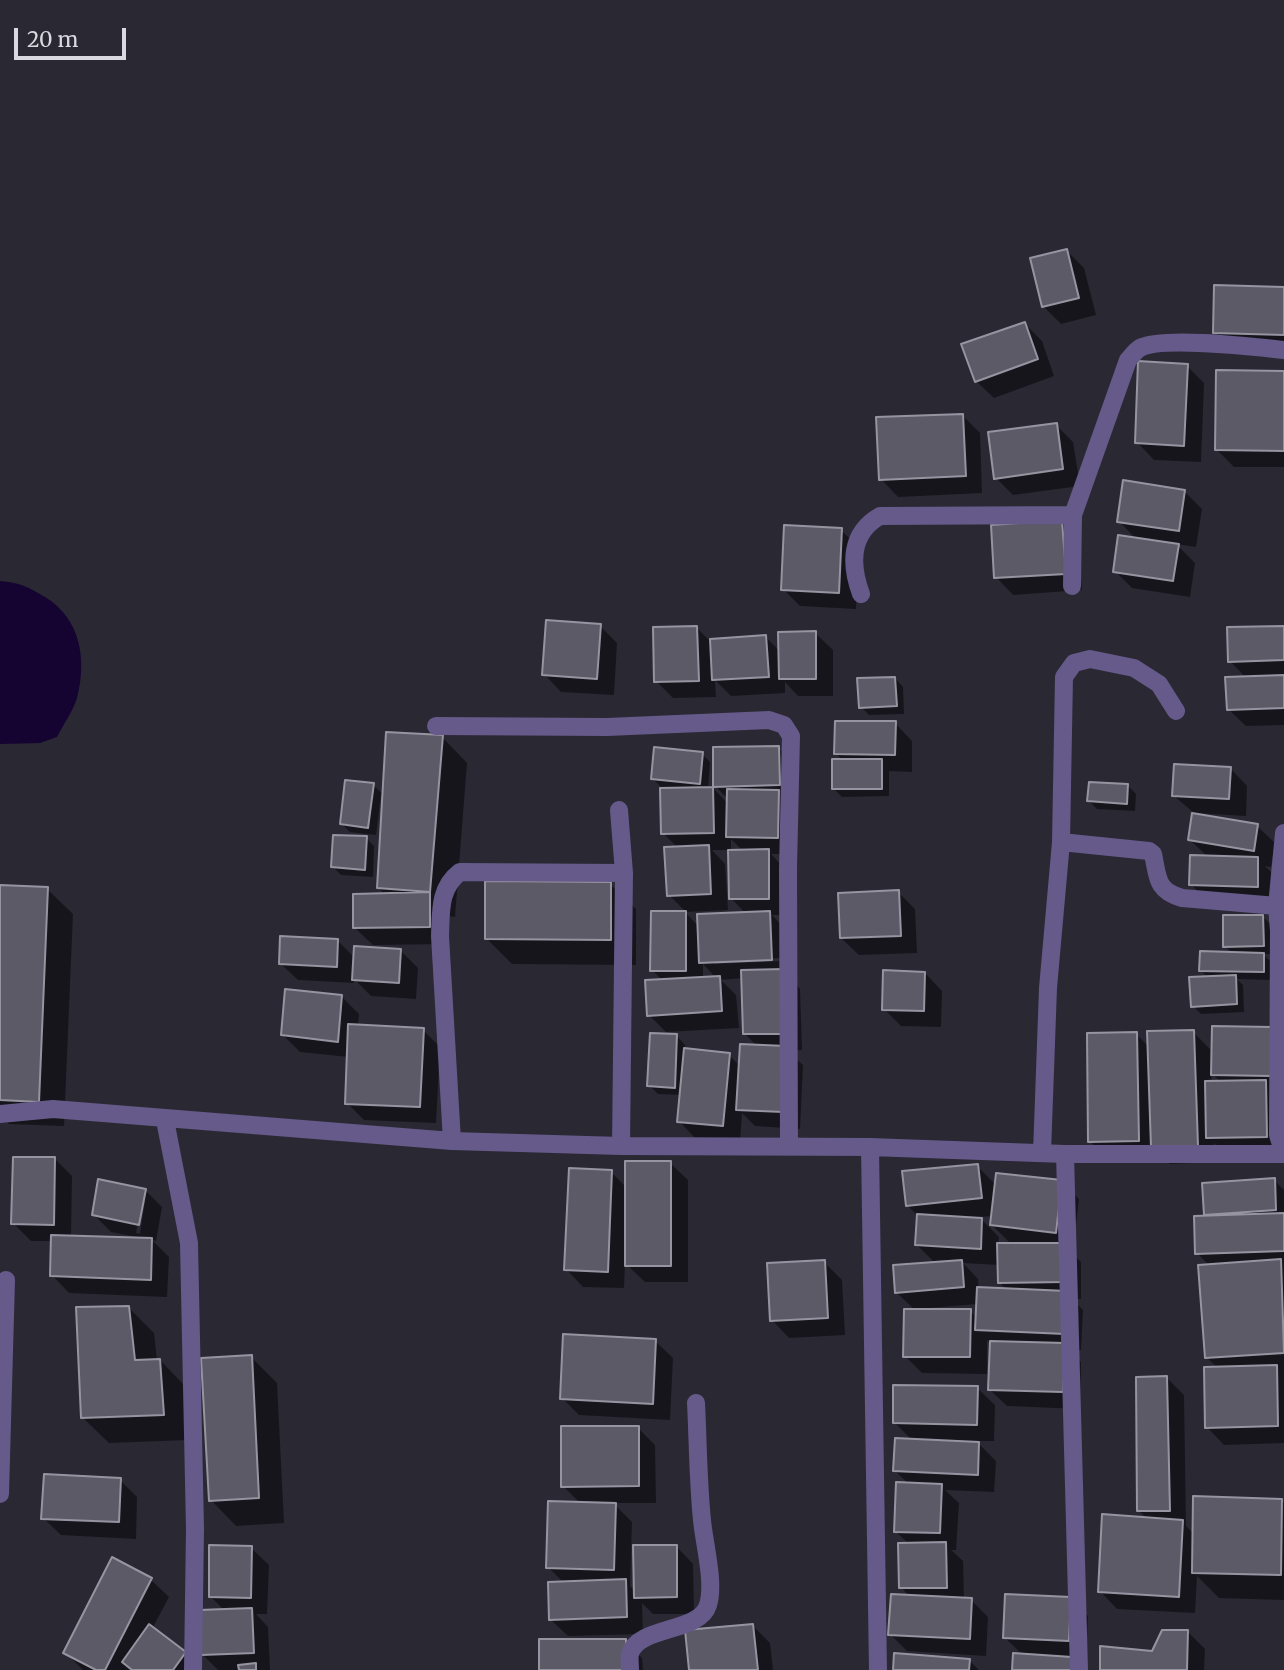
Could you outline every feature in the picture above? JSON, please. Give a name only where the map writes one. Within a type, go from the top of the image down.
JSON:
[{"type":"street","points":[[1072,586],[1073,515],[1128,360],[1139,349],[1153,344],[1205,343],[1284,349]]},
{"type":"street","points":[[862,594],[855,568],[856,542],[861,530],[880,516],[1073,515]]},
{"type":"street","points":[[1042,1153],[1048,988],[1061,842],[1064,677],[1074,663],[1090,659],[1134,668],[1159,684],[1176,711]]},
{"type":"street","points":[[436,726],[607,727],[769,720],[784,725],[791,736],[788,869],[789,1145]]},
{"type":"street","points":[[619,810],[624,873],[621,1146]]},
{"type":"street","points":[[0,1114],[53,1109],[452,1141],[621,1146],[789,1145],[1065,1154],[1284,1154],[1278,1135],[1282,932],[1277,906],[1284,833]]},
{"type":"street","points":[[1061,842],[1149,851],[1153,854],[1161,887],[1168,895],[1277,906]]},
{"type":"street","points":[[452,1141],[440,936],[441,903],[450,880],[460,872],[624,873]]},
{"type":"street","points":[[165,1120],[189,1243],[195,1529],[193,1670]]},
{"type":"street","points":[[870,1147],[878,1670]]},
{"type":"street","points":[[1065,1154],[1079,1670]]},
{"type":"street","points":[[0,1494],[6,1280]]},
{"type":"street","points":[[630,1670],[630,1654],[636,1643],[689,1622],[702,1615],[708,1607],[709,1576],[702,1518],[696,1403]]},
{"type":"shaded area","points":[[0,581],[29,588],[57,606],[74,629],[78,642],[81,669],[77,698],[57,737],[40,743],[0,744]]},
{"type":"building","points":[[1067,249],[1079,298],[1042,307],[1030,258]]},
{"type":"building","points":[[1214,285],[1284,287],[1284,335],[1213,333]]},
{"type":"building","points":[[1025,322],[1038,359],[975,382],[961,344]]},
{"type":"building","points":[[1138,361],[1188,364],[1184,446],[1135,443]]},
{"type":"building","points":[[1216,370],[1284,371],[1284,451],[1215,450]]},
{"type":"building","points":[[963,414],[966,476],[879,480],[876,417]]},
{"type":"building","points":[[1057,423],[1063,469],[994,479],[988,432]]},
{"type":"building","points":[[1123,480],[1185,490],[1179,531],[1117,522]]},
{"type":"building","points":[[1062,520],[1066,574],[994,578],[991,525]]},
{"type":"building","points":[[784,525],[842,528],[839,593],[781,590]]},
{"type":"building","points":[[1118,535],[1179,544],[1173,581],[1113,572]]},
{"type":"building","points":[[546,620],[601,624],[597,679],[542,675]]},
{"type":"building","points":[[697,626],[699,681],[654,682],[653,627]]},
{"type":"building","points":[[1284,626],[1284,660],[1228,662],[1227,627]]},
{"type":"building","points":[[816,631],[816,679],[779,679],[778,632]]},
{"type":"building","points":[[766,635],[769,677],[712,680],[710,639]]},
{"type":"building","points":[[1284,675],[1284,708],[1227,710],[1225,677]]},
{"type":"building","points":[[895,677],[897,706],[859,708],[857,678]]},
{"type":"building","points":[[835,721],[896,721],[895,755],[834,754]]},
{"type":"building","points":[[386,732],[443,735],[430,892],[377,888]]},
{"type":"building","points":[[779,746],[780,785],[713,787],[713,747]]},
{"type":"building","points":[[654,747],[703,752],[700,784],[651,779]]},
{"type":"building","points":[[832,759],[882,759],[882,789],[832,789]]},
{"type":"building","points":[[1174,764],[1231,767],[1229,799],[1172,796]]},
{"type":"building","points":[[345,780],[374,783],[368,828],[340,824]]},
{"type":"building","points":[[1089,782],[1128,784],[1127,804],[1087,801]]},
{"type":"building","points":[[713,787],[714,833],[661,834],[660,788]]},
{"type":"building","points":[[727,789],[779,790],[778,838],[726,837]]},
{"type":"building","points":[[1192,813],[1258,824],[1254,851],[1188,840]]},
{"type":"building","points":[[333,835],[367,836],[365,870],[331,867]]},
{"type":"building","points":[[709,845],[711,894],[667,896],[664,847]]},
{"type":"building","points":[[769,849],[769,899],[729,899],[728,850]]},
{"type":"building","points":[[1190,855],[1258,857],[1258,887],[1189,885]]},
{"type":"building","points":[[485,881],[611,882],[611,940],[485,939]]},
{"type":"building","points":[[0,885],[48,887],[39,1102],[0,1100]]},
{"type":"building","points":[[899,890],[901,936],[840,938],[838,893]]},
{"type":"building","points":[[430,892],[430,927],[353,928],[353,894]]},
{"type":"building","points":[[651,911],[686,911],[686,971],[650,971]]},
{"type":"building","points":[[770,911],[772,960],[699,963],[697,914]]},
{"type":"building","points":[[1223,915],[1263,915],[1264,946],[1223,947]]},
{"type":"building","points":[[280,936],[338,939],[337,967],[279,964]]},
{"type":"building","points":[[354,946],[401,949],[399,983],[352,980]]},
{"type":"building","points":[[1200,951],[1264,953],[1264,972],[1199,971]]},
{"type":"building","points":[[784,969],[786,1034],[743,1034],[741,970]]},
{"type":"building","points":[[883,970],[925,972],[924,1011],[882,1010]]},
{"type":"building","points":[[1236,975],[1237,1004],[1191,1007],[1189,977]]},
{"type":"building","points":[[720,976],[722,1011],[647,1016],[645,980]]},
{"type":"building","points":[[285,989],[342,995],[338,1042],[281,1035]]},
{"type":"building","points":[[348,1024],[424,1028],[420,1107],[345,1104]]},
{"type":"building","points":[[1212,1026],[1272,1027],[1271,1076],[1211,1075]]},
{"type":"building","points":[[1194,1030],[1198,1146],[1151,1147],[1147,1031]]},
{"type":"building","points":[[1137,1032],[1139,1141],[1088,1142],[1087,1033]]},
{"type":"building","points":[[650,1033],[677,1034],[675,1088],[647,1086]]},
{"type":"building","points":[[740,1044],[786,1046],[783,1112],[736,1110]]},
{"type":"building","points":[[684,1048],[730,1053],[723,1126],[677,1122]]},
{"type":"building","points":[[1266,1080],[1267,1137],[1206,1138],[1205,1081]]},
{"type":"building","points":[[13,1157],[55,1157],[54,1225],[11,1224]]},
{"type":"building","points":[[625,1161],[671,1161],[671,1266],[625,1266]]},
{"type":"building","points":[[978,1164],[982,1198],[906,1206],[902,1171]]},
{"type":"building","points":[[569,1168],[612,1170],[608,1272],[564,1270]]},
{"type":"building","points":[[996,1173],[1062,1180],[1056,1233],[990,1225]]},
{"type":"building","points":[[1275,1178],[1276,1210],[1204,1215],[1202,1183]]},
{"type":"building","points":[[98,1179],[146,1189],[139,1225],[92,1215]]},
{"type":"building","points":[[1284,1213],[1284,1251],[1195,1254],[1194,1216]]},
{"type":"building","points":[[917,1214],[982,1218],[981,1249],[915,1245]]},
{"type":"building","points":[[51,1235],[152,1238],[151,1280],[50,1276]]},
{"type":"building","points":[[997,1243],[1064,1243],[1064,1282],[998,1283]]},
{"type":"building","points":[[1281,1259],[1284,1353],[1205,1358],[1198,1265]]},
{"type":"building","points":[[825,1260],[828,1318],[770,1321],[767,1263]]},
{"type":"building","points":[[962,1260],[964,1287],[895,1293],[893,1265]]},
{"type":"building","points":[[977,1287],[1067,1291],[1065,1334],[975,1330]]},
{"type":"building","points":[[129,1306],[135,1360],[160,1359],[164,1415],[81,1418],[76,1307]]},
{"type":"building","points":[[904,1309],[971,1309],[970,1357],[903,1357]]},
{"type":"building","points":[[563,1334],[656,1339],[653,1404],[560,1399]]},
{"type":"building","points":[[990,1341],[1065,1343],[1063,1392],[988,1390]]},
{"type":"building","points":[[252,1355],[259,1498],[209,1501],[201,1358]]},
{"type":"building","points":[[1277,1365],[1278,1426],[1205,1428],[1204,1367]]},
{"type":"building","points":[[1167,1376],[1170,1511],[1137,1511],[1136,1377]]},
{"type":"building","points":[[893,1385],[978,1386],[977,1425],[893,1423]]},
{"type":"building","points":[[561,1426],[639,1426],[639,1486],[561,1487]]},
{"type":"building","points":[[895,1438],[979,1442],[978,1475],[893,1471]]},
{"type":"building","points":[[44,1474],[121,1478],[119,1522],[41,1519]]},
{"type":"building","points":[[896,1482],[942,1484],[940,1533],[894,1532]]},
{"type":"building","points":[[1193,1496],[1282,1499],[1281,1575],[1192,1573]]},
{"type":"building","points":[[548,1501],[616,1503],[614,1570],[546,1568]]},
{"type":"building","points":[[1102,1514],[1183,1520],[1179,1597],[1098,1592]]},
{"type":"building","points":[[946,1542],[947,1588],[899,1588],[898,1543]]},
{"type":"building","points":[[209,1545],[252,1546],[251,1598],[209,1597]]},
{"type":"building","points":[[633,1545],[677,1545],[677,1597],[634,1598]]},
{"type":"building","points":[[112,1557],[152,1578],[105,1670],[96,1670],[63,1653]]},
{"type":"building","points":[[626,1579],[627,1617],[549,1620],[548,1582]]},
{"type":"building","points":[[891,1594],[972,1598],[970,1639],[888,1635]]},
{"type":"building","points":[[1005,1594],[1071,1597],[1069,1641],[1003,1638]]},
{"type":"building","points":[[252,1608],[254,1653],[201,1655],[199,1610]]},
{"type":"building","points":[[149,1624],[186,1652],[173,1670],[132,1670],[122,1662]]},
{"type":"building","points":[[753,1624],[758,1670],[689,1670],[685,1630]]},
{"type":"building","points":[[1162,1630],[1188,1630],[1187,1670],[1100,1670],[1100,1646],[1152,1651]]},
{"type":"building","points":[[539,1639],[626,1639],[626,1670],[539,1670]]},
{"type":"building","points":[[894,1653],[970,1659],[969,1670],[893,1670]]},
{"type":"building","points":[[1013,1653],[1072,1657],[1071,1670],[1012,1670]]},
{"type":"building","points":[[256,1663],[256,1670],[239,1670],[238,1665]]}]
